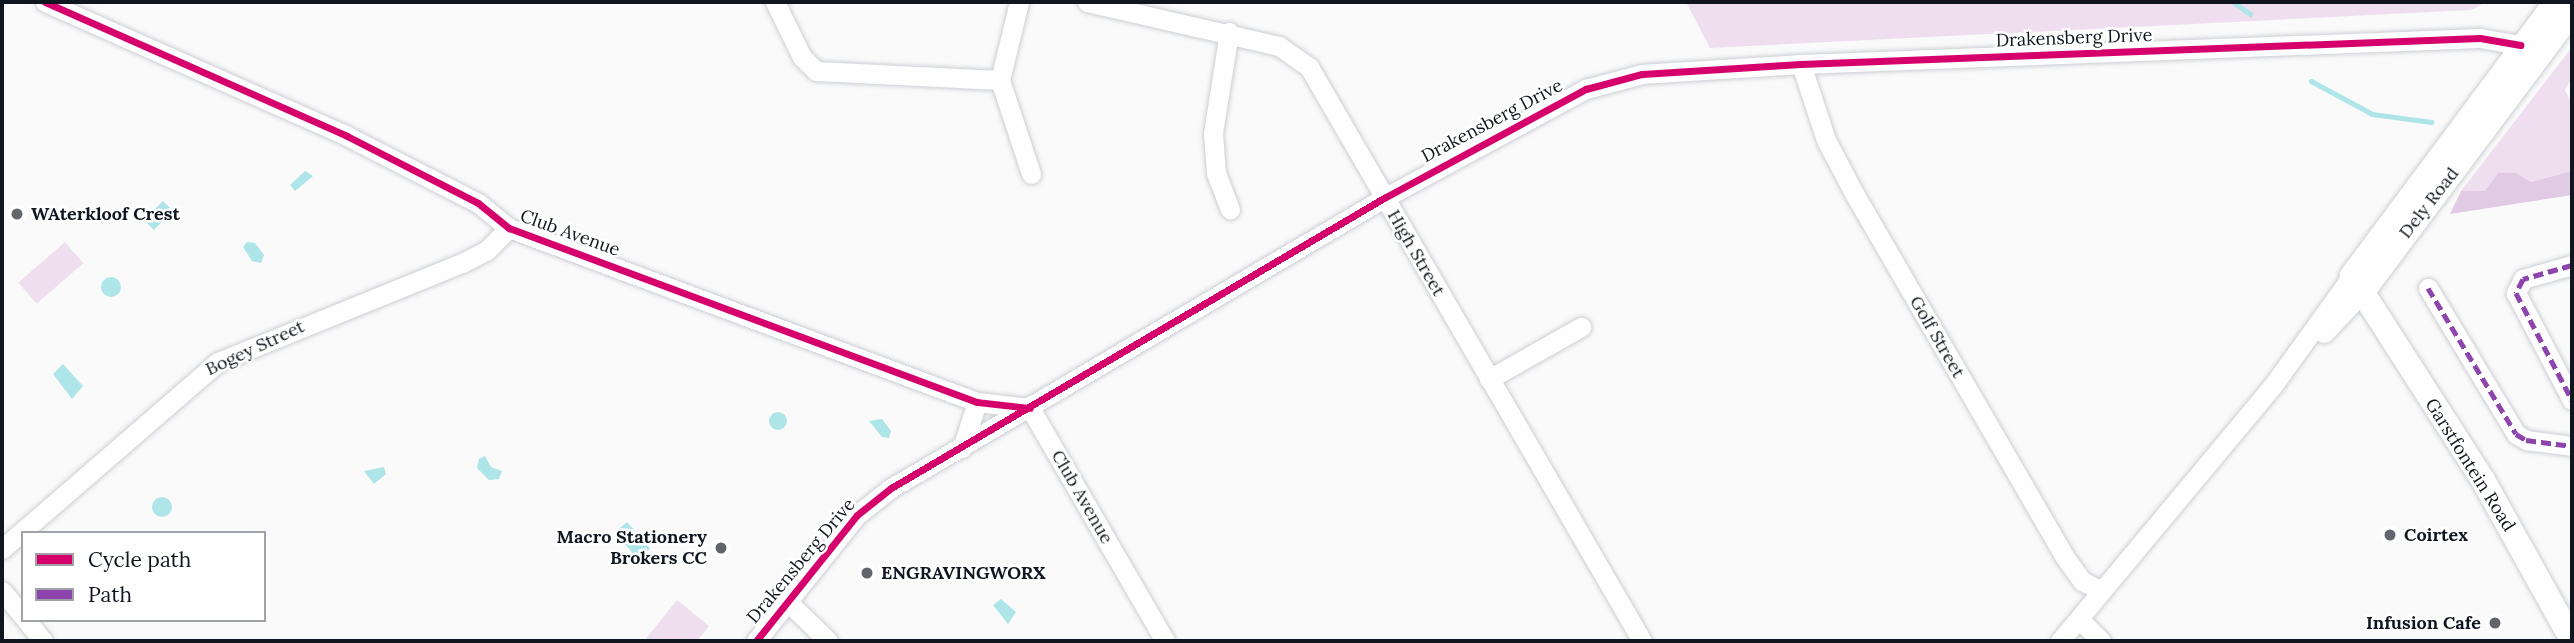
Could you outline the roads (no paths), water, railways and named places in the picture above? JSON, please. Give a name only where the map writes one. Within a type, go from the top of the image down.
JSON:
[{"type":"main road","name":"Dely Road","points":[[2357,285],[2520,45],[2556,2]]},
{"type":"main road","name":"Dely Road","points":[[2357,285],[2493,123],[2572,12]]},
{"type":"main road","points":[[2493,123],[2515,72],[2520,45],[2549,34],[2572,12]]},
{"type":"main road","name":"Garstfontein Road","points":[[2357,285],[2483,480],[2572,640]]},
{"type":"street","name":"Club Avenue","points":[[45,2],[347,136],[478,203],[509,228],[977,402],[1030,408],[1165,641]]},
{"type":"street","points":[[775,2],[802,57],[816,71],[1000,80]]},
{"type":"street","points":[[1019,2],[1000,80],[1031,174]]},
{"type":"street","name":"High Street","points":[[1087,2],[1120,5],[1229,32],[1300,57],[1642,641]]},
{"type":"street","points":[[1229,32],[1213,133],[1216,173],[1230,209]]},
{"type":"street","name":"Drakensberg Drive","points":[[756,641],[873,501],[1384,198],[1586,89],[1642,74],[1801,64],[2480,38],[2520,45]]},
{"type":"street","name":"Golf Street","points":[[1801,64],[1826,140],[1854,195],[2064,556],[2082,581],[2102,591]]},
{"type":"street","name":"Bogey Street","points":[[23,531],[218,362],[462,263],[487,250],[509,228]]},
{"type":"street","points":[[2572,265],[2524,279],[2516,293],[2572,400]]},
{"type":"street","name":"Dely Road","points":[[2060,641],[2357,285]]},
{"type":"street","points":[[2428,288],[2516,435],[2572,446]]},
{"type":"street","points":[[1489,379],[1581,327]]},
{"type":"street","points":[[962,448],[977,402]]},
{"type":"street","name":"Bogey Street","points":[[2,549],[21,533]]},
{"type":"street","points":[[2,591],[21,614]]},
{"type":"street","points":[[787,601],[828,641]]},
{"type":"street","points":[[2079,619],[2101,641]]},
{"type":"street","points":[[28,622],[43,641]]},
{"type":"water","points":[[305,171],[313,176],[295,191],[290,185]]},
{"type":"water","points":[[163,201],[173,211],[154,230],[144,220]]},
{"type":"water","points":[[247,242],[255,243],[264,255],[261,263],[252,261],[243,247]]},
{"type":"water","points":[[111,277],[118,280],[121,287],[118,294],[111,297],[104,294],[101,287],[104,280]]},
{"type":"water","points":[[63,364],[83,386],[72,399],[53,374]]},
{"type":"water","points":[[778,412],[784,415],[787,421],[784,427],[778,430],[772,427],[769,421],[772,415]]},
{"type":"water","points":[[882,419],[891,431],[889,438],[882,437],[869,421]]},
{"type":"water","points":[[485,456],[491,467],[502,471],[499,479],[489,480],[477,468],[479,459]]},
{"type":"water","points":[[384,467],[386,474],[374,484],[364,471]]},
{"type":"water","points":[[162,497],[169,500],[172,507],[169,514],[162,517],[155,514],[152,507],[155,500]]},
{"type":"water","points":[[627,522],[650,548],[638,559],[615,532]]},
{"type":"water","points":[[1001,599],[1016,612],[1008,624],[993,605]]},
{"type":"waterway","points":[[2233,2],[2250,14]]},
{"type":"waterway","points":[[2311,81],[2372,114],[2431,122]]},
{"type":"place","name":"WAterkloof Crest","points":[[17,214]]},
{"type":"place","name":"Coirtex","points":[[2390,535]]},
{"type":"place","name":"Macro Stationery Brokers CC","points":[[721,548]]},
{"type":"place","name":"ENGRAVINGWORX","points":[[867,573]]},
{"type":"place","name":"Infusion Cafe","points":[[2495,623]]}]
